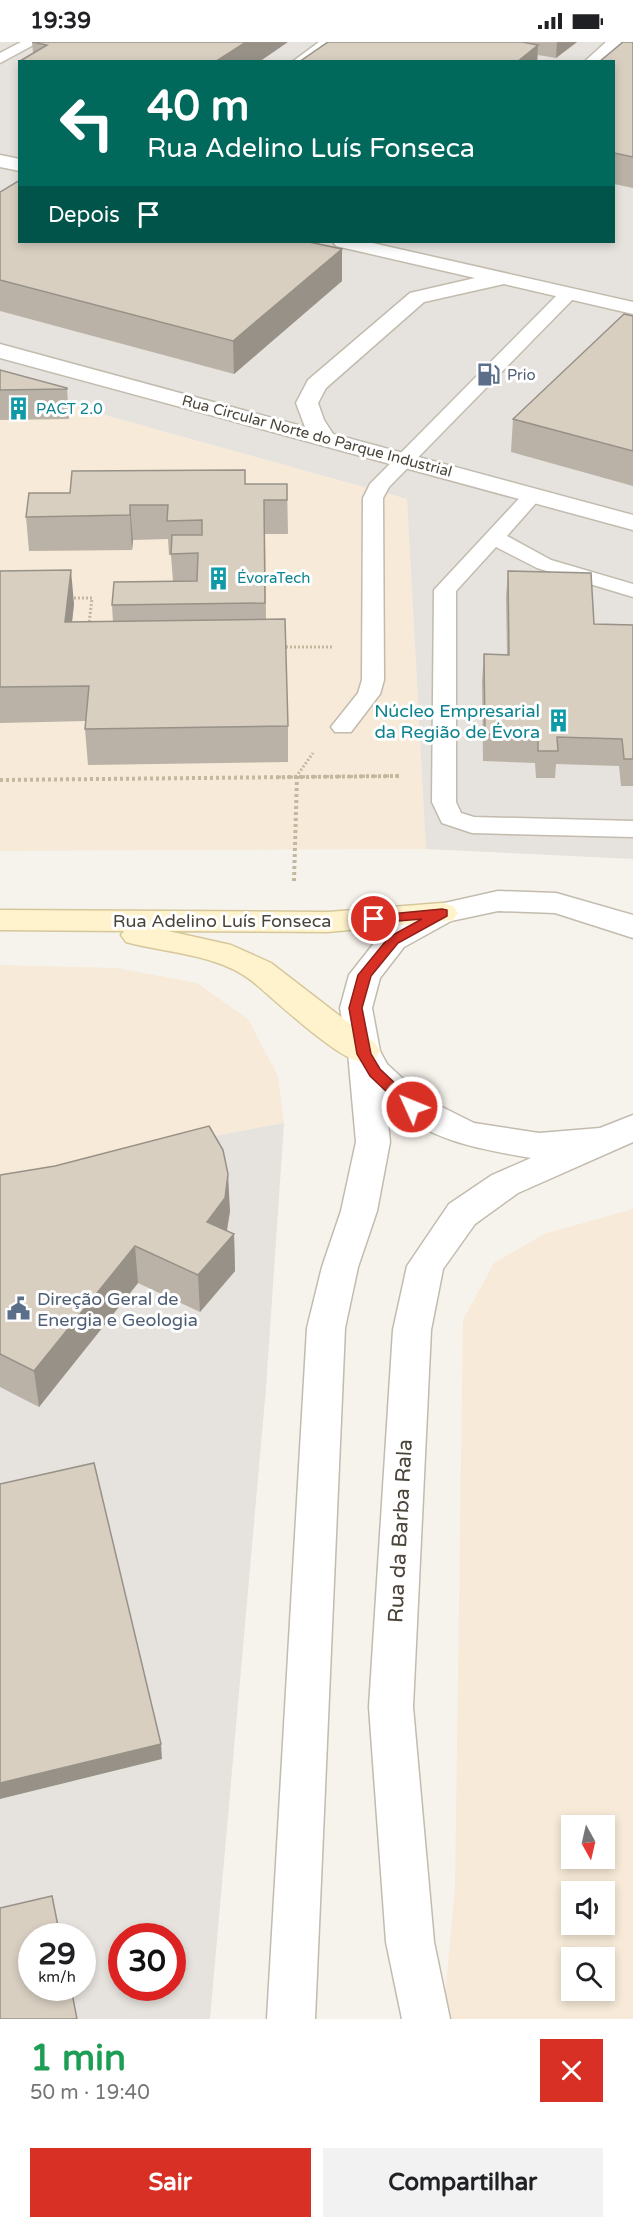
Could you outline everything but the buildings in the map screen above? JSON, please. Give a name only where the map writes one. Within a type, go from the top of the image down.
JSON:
[{"type":"street","points":[[0,161],[18,165]]},
{"type":"street","points":[[356,243],[633,308]]},
{"type":"street","points":[[324,438],[312,420],[307,403],[316,385],[417,297],[504,278]]},
{"type":"street","name":"Rua Circular Norte do Parque Industrial","points":[[0,351],[633,522]]},
{"type":"street","points":[[291,2019],[326,1328],[340,1267],[359,1211],[373,1143],[364,1052],[356,1008],[365,975],[393,940],[442,913],[498,902],[556,903],[631,925]]},
{"type":"street","name":"Rua Adelino Luís Fonseca","points":[[0,920],[294,922],[442,913]]},
{"type":"street","name":"Rua Adelino Luís Fonseca","points":[[74,921],[220,953],[260,971],[330,1028],[364,1052]]},
{"type":"street","points":[[364,1052],[375,1072],[412,1107],[467,1134],[539,1146],[618,1134]]},
{"type":"street","name":"Rua da Barba Rala","points":[[426,2019],[410,1942],[391,1707],[412,1330],[424,1266],[462,1214],[506,1184],[618,1134]]},
{"type":"lane","points":[[0,59],[32,42]]},
{"type":"lane","points":[[302,60],[328,42]]},
{"type":"lane","points":[[593,60],[615,42]]},
{"type":"lane","points":[[343,728],[369,694],[373,680],[374,498],[380,484],[569,293]]},
{"type":"lane","points":[[533,495],[445,590],[444,802],[451,818],[472,825],[633,829]]},
{"type":"lane","points":[[494,537],[544,564],[633,591]]},
{"type":"path","points":[[69,598],[92,598],[89,629]]},
{"type":"path","points":[[278,647],[373,646]]},
{"type":"path","points":[[294,922],[296,777],[311,756],[343,728]]},
{"type":"path","points":[[0,780],[377,776]]},
{"type":"shaded area","points":[[0,42],[633,42],[633,859],[426,849],[407,499],[0,386]]},
{"type":"shaded area","points":[[0,386],[407,499],[426,849],[0,851]]},
{"type":"shaded area","points":[[0,965],[117,968],[197,983],[248,1019],[278,1076],[284,1123],[0,1177]]},
{"type":"shaded area","points":[[284,1123],[266,1388],[210,2019],[0,2019],[0,1176]]},
{"type":"shaded area","points":[[633,1209],[633,2019],[443,2019],[455,1888],[463,1320],[494,1263],[544,1234]]},
{"type":"place","name":"Prio","points":[[489,375]]},
{"type":"place","name":"PACT 2.0","points":[[18,409]]},
{"type":"place","name":"ÉvoraTech","points":[[219,578]]},
{"type":"place","name":"Núcleo Empresarial da Região de Évora","points":[[558,721]]},
{"type":"place","name":"Direção Geral de Energia e Geologia","points":[[19,1309]]},
{"type":"route","points":[[374,919],[442,913],[393,940],[365,975],[356,1008],[364,1054],[375,1072],[412,1107]]}]
